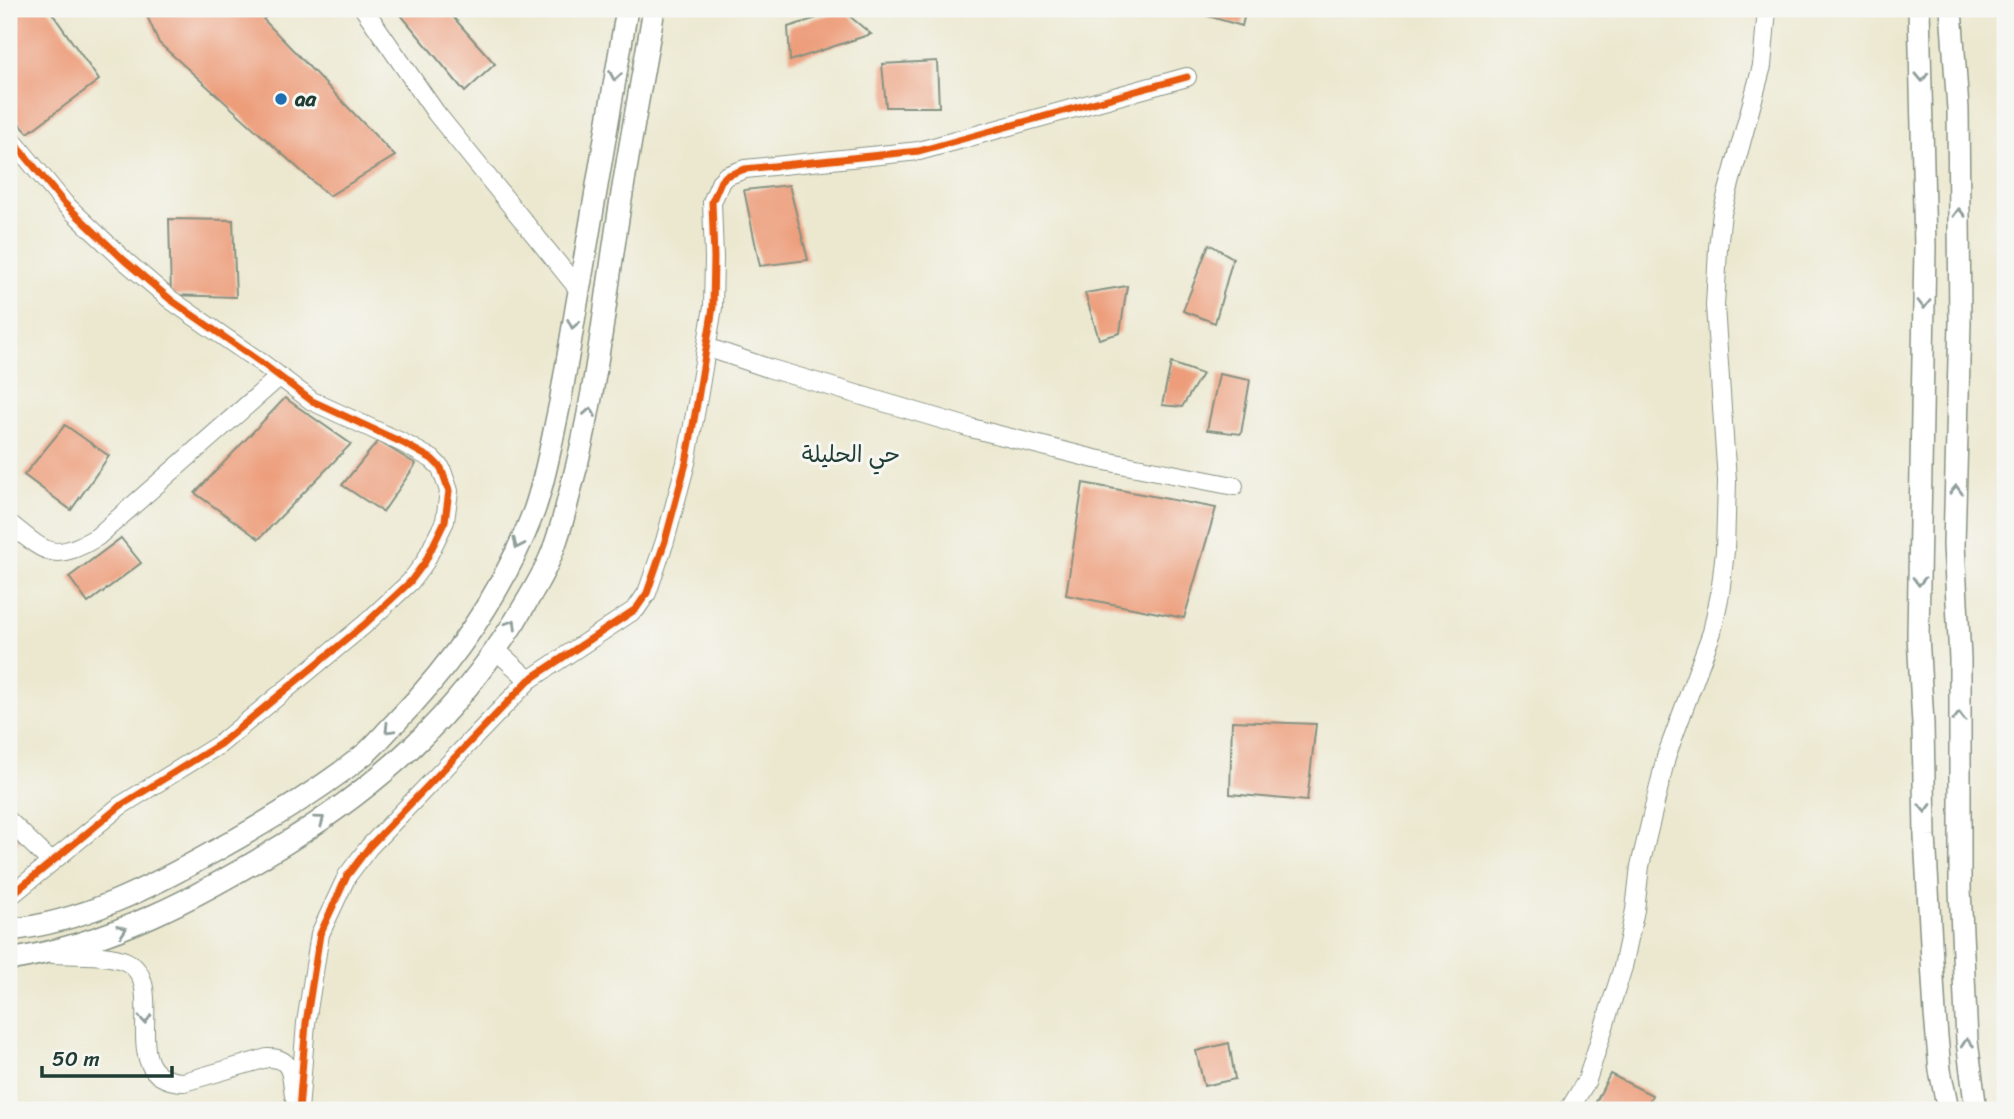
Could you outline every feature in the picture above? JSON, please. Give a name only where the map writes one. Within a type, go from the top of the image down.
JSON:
[{"type":"main road","points":[[9,930],[71,917],[131,896],[281,814],[367,752],[425,692],[491,600],[534,510],[560,403],[627,9]]},
{"type":"main road","points":[[9,960],[49,953],[134,926],[239,873],[373,782],[425,737],[496,650],[549,561],[587,430],[615,237],[654,9]]},
{"type":"main road","points":[[1919,9],[1925,247],[1918,635],[1929,905],[1940,1070],[1948,1110]]},
{"type":"main road","points":[[1951,9],[1958,109],[1960,323],[1954,545],[1960,659],[1960,889],[1967,1041],[1976,1110]]},
{"type":"main road","points":[[1920,548],[1954,545]]},
{"type":"street","points":[[364,9],[436,113],[580,291]]},
{"type":"street","points":[[1570,1110],[1587,1080],[1623,967],[1635,910],[1640,866],[1666,757],[1712,632],[1720,594],[1726,551],[1727,481],[1715,306],[1718,248],[1722,213],[1762,66],[1767,9]]},
{"type":"street","points":[[297,1110],[306,1023],[320,934],[347,876],[369,847],[529,680],[642,603],[665,541],[686,463],[713,307],[712,202],[721,181],[726,176],[745,169],[919,151],[1187,77]]},
{"type":"street","points":[[9,136],[64,203],[171,300],[312,401],[422,453],[441,468],[446,479],[449,505],[436,542],[410,582],[365,625],[220,744],[120,806],[9,897]]},
{"type":"street","points":[[706,347],[821,384],[984,431],[1095,459],[1234,486]]},
{"type":"street","points":[[9,523],[44,550],[59,554],[75,550],[107,528],[279,377]]},
{"type":"street","points":[[496,650],[529,680]]},
{"type":"street","points":[[9,821],[51,862]]},
{"type":"street","points":[[49,953],[116,958],[129,962],[138,972],[143,985],[147,1057],[160,1077],[172,1082],[184,1082],[277,1058],[286,1063],[291,1071],[297,1110]]},
{"type":"building","points":[[9,9],[49,9],[99,80],[28,133],[9,113]]},
{"type":"building","name":"aa","points":[[144,9],[277,9],[263,19],[395,156],[329,196],[159,43]]},
{"type":"building","points":[[396,9],[446,9],[495,64],[465,92]]},
{"type":"building","points":[[1205,9],[1246,9],[1242,26],[1201,14]]},
{"type":"building","points":[[842,10],[871,34],[790,61],[788,27]]},
{"type":"building","points":[[937,61],[939,107],[886,107],[882,64]]},
{"type":"building","points":[[789,185],[808,260],[760,266],[744,190]]},
{"type":"building","points":[[169,219],[233,220],[236,297],[171,295]]},
{"type":"building","points":[[1209,244],[1233,258],[1215,323],[1183,311]]},
{"type":"building","points":[[1127,286],[1120,333],[1099,339],[1085,293]]},
{"type":"building","points":[[1171,363],[1202,374],[1182,407],[1162,405]]},
{"type":"building","points":[[1219,374],[1250,380],[1241,434],[1207,430]]},
{"type":"building","points":[[285,398],[351,444],[259,539],[195,493]]},
{"type":"building","points":[[65,425],[109,456],[71,510],[24,475]]},
{"type":"building","points":[[378,441],[416,464],[383,512],[342,485]]},
{"type":"building","points":[[1083,483],[1216,508],[1184,618],[1066,595]]},
{"type":"building","points":[[121,538],[141,563],[88,603],[69,577]]},
{"type":"building","points":[[1232,721],[1316,724],[1307,801],[1230,794]]},
{"type":"building","points":[[9,829],[20,835],[9,862]]},
{"type":"building","points":[[1229,1043],[1235,1079],[1204,1086],[1196,1051]]},
{"type":"building","points":[[1610,1074],[1652,1095],[1646,1110],[1592,1110]]},
{"type":"cycle path","points":[[299,1110],[306,1023],[320,934],[347,876],[369,847],[529,680],[636,609],[647,593],[665,541],[686,463],[698,398],[713,307],[712,202],[721,181],[726,176],[745,169],[919,151],[1187,77]]},
{"type":"cycle path","points":[[9,136],[64,203],[171,300],[312,401],[432,459],[441,468],[449,491],[445,521],[425,562],[410,582],[364,625],[220,744],[120,806],[9,897]]},
{"type":"place","name":"aa","points":[[281,99]]},
{"type":"district","name":"حي الحليلة","points":[[851,454]]}]
